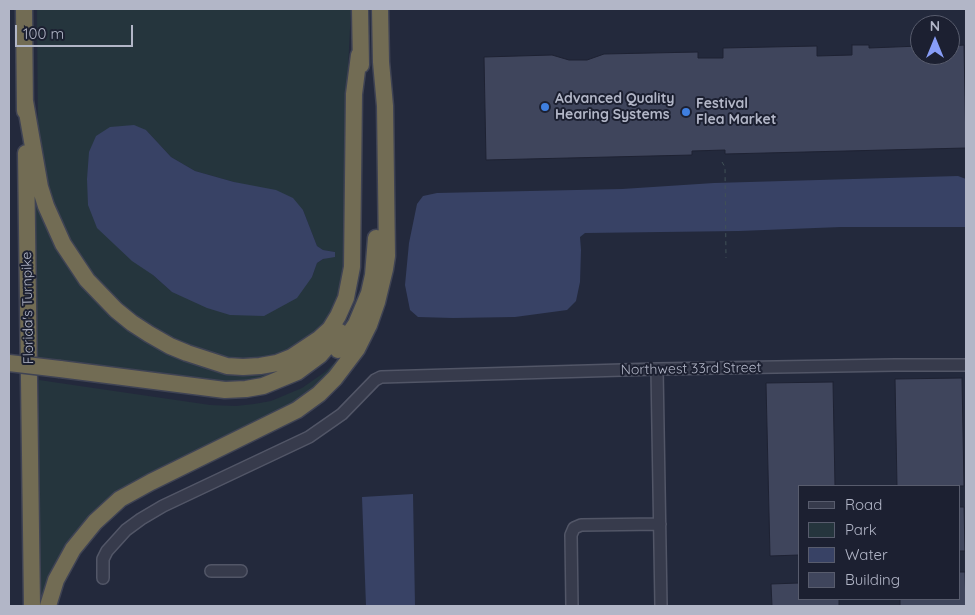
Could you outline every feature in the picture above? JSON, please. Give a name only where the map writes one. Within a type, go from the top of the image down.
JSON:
[{"type":"highway","name":"Florida's Turnpike","points":[[24,9],[32,606]]},
{"type":"highway","points":[[25,101],[40,187],[46,206],[63,244],[87,280],[116,310],[132,323],[170,346],[227,366],[260,366],[277,362],[292,357],[319,340],[334,322],[346,298],[352,267],[354,94],[359,55],[360,9]]},
{"type":"highway","points":[[48,606],[56,580],[73,549],[95,522],[120,499],[297,410],[319,394],[330,383],[345,367],[357,349],[378,302],[387,256],[385,106],[381,62],[380,9]]},
{"type":"highway","points":[[9,372],[60,374],[225,390],[246,389],[263,386],[297,372],[325,350],[339,333],[354,304],[362,276],[364,257],[364,93],[359,55]]},
{"type":"highway","points":[[9,363],[60,374],[220,400],[238,400],[257,397],[288,387],[305,379],[332,358],[346,341],[356,324],[369,293],[373,275],[376,248],[375,106],[381,62]]},
{"type":"street","name":"Northwest 33rd Street","points":[[102,578],[103,559],[107,551],[126,530],[141,519],[163,506],[309,437],[342,414],[375,380],[381,377],[657,369],[966,365]]},
{"type":"street","points":[[657,369],[661,606]]},
{"type":"street","points":[[572,606],[571,535],[574,528],[581,525],[660,524]]},
{"type":"street","points":[[212,571],[241,570]]},
{"type":"path","points":[[722,162],[725,167],[726,258]]},
{"type":"green space","points":[[37,9],[351,9],[347,88],[346,271],[340,295],[323,327],[284,356],[230,362],[153,331],[99,288],[53,213],[38,136]],"holes":[[[146,130],[171,157],[195,171],[234,182],[303,210],[317,246],[323,250],[335,252],[317,263],[312,277],[172,292],[153,275]]]},
{"type":"green space","points":[[34,188],[81,278],[203,363],[310,353],[265,379],[236,384],[38,361]]},
{"type":"green space","points":[[346,351],[318,390],[139,482],[45,592],[39,605],[39,380],[210,405],[236,406],[271,401],[302,388],[325,372]]},
{"type":"water","points":[[134,125],[146,130],[171,157],[195,171],[234,182],[276,190],[293,198],[303,210],[317,246],[323,250],[335,252],[335,257],[323,259],[317,263],[312,277],[297,298],[264,316],[230,315],[207,308],[172,292],[153,275],[132,261],[97,228],[88,205],[89,152],[96,136],[110,127]]},
{"type":"water","points":[[958,176],[966,179],[966,227],[841,227],[739,231],[585,233],[580,237],[580,282],[576,301],[567,310],[515,317],[453,318],[418,317],[410,310],[405,285],[409,243],[417,204],[423,196],[437,193],[622,189],[714,183]]},
{"type":"water","points":[[413,494],[415,606],[366,606],[362,497]]},
{"type":"building","points":[[852,45],[869,45],[869,48],[910,46],[910,65],[960,65],[960,45],[964,45],[966,148],[725,154],[725,150],[692,151],[692,155],[486,160],[484,57],[552,55],[569,60],[587,60],[604,54],[698,52],[698,58],[723,58],[723,48],[817,46],[817,56],[852,55]]},
{"type":"building","points":[[962,378],[964,486],[897,485],[895,379]]},
{"type":"building","points":[[833,382],[835,485],[798,485],[798,555],[770,556],[766,383]]},
{"type":"building","points":[[960,507],[964,507],[965,551],[960,551]]},
{"type":"building","points":[[960,572],[965,572],[966,606],[900,606],[900,600],[960,600]]},
{"type":"building","points":[[798,583],[798,600],[839,600],[839,606],[772,606],[771,584]]},
{"type":"place","name":"Advanced Quality Hearing Systems","points":[[545,107]]},
{"type":"place","name":"Festival Flea Market","points":[[686,112]]}]
